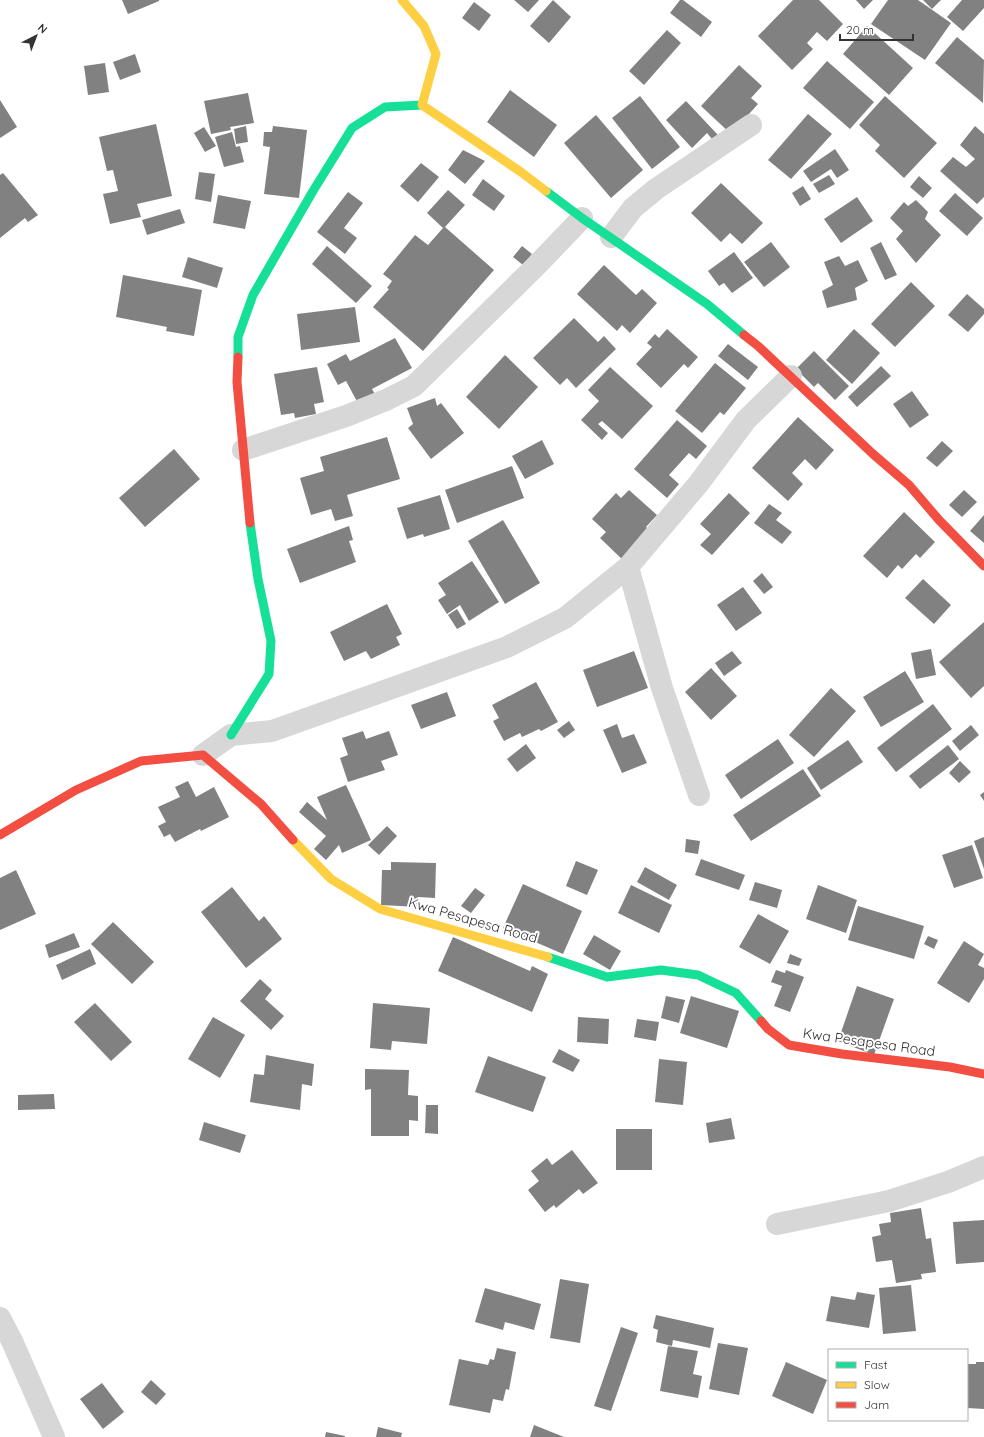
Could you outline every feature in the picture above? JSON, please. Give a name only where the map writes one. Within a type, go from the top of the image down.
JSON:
[{"type":"street","points":[[402,0],[424,26],[436,54],[422,105]]},
{"type":"street","points":[[0,835],[76,790],[140,761],[203,755],[231,735],[270,674],[271,642],[258,579],[252,535],[237,382],[238,337],[253,295],[313,191],[352,128],[385,107],[422,105],[521,172],[582,218],[707,304],[758,346],[873,454],[909,485],[939,520],[984,566]]},
{"type":"street","points":[[611,237],[633,208],[656,189],[751,125]]},
{"type":"street","points":[[244,450],[346,416],[386,400],[414,386],[537,265],[582,218]]},
{"type":"street","points":[[231,735],[272,731],[507,647],[565,618],[628,567],[699,483],[746,420],[791,376]]},
{"type":"street","points":[[628,567],[662,688],[699,796]]},
{"type":"street","name":"Kwa Pesapesa Road","points":[[203,755],[261,804],[331,879],[380,908],[540,954],[607,977],[661,970],[698,975],[736,993],[768,1029],[789,1045],[842,1054],[950,1067],[984,1074]]},
{"type":"street","points":[[777,1224],[889,1201],[948,1182],[984,1167]]},
{"type":"street","points":[[0,1318],[12,1341],[54,1437]]},
{"type":"building","points":[[122,0],[159,0],[159,1],[128,14]]},
{"type":"building","points":[[514,0],[539,0],[528,12]]},
{"type":"building","points":[[553,0],[571,17],[549,43],[530,26]]},
{"type":"building","points":[[680,0],[683,0],[712,22],[701,37],[670,13]]},
{"type":"building","points":[[793,0],[819,0],[843,24],[827,41],[817,32],[807,43],[813,49],[792,70],[758,36]]},
{"type":"building","points":[[856,0],[873,0],[864,9]]},
{"type":"building","points":[[888,0],[918,0],[951,23],[925,60],[871,24]]},
{"type":"building","points":[[923,0],[941,0],[932,9]]},
{"type":"building","points":[[962,0],[984,0],[984,8],[963,31],[947,17]]},
{"type":"building","points":[[474,2],[491,15],[479,31],[462,18]]},
{"type":"building","points":[[867,26],[913,68],[889,95],[843,54]]},
{"type":"building","points":[[667,30],[681,43],[644,85],[629,71]]},
{"type":"building","points":[[957,37],[984,60],[983,103],[935,63]]},
{"type":"building","points":[[135,54],[141,72],[120,80],[113,62]]},
{"type":"building","points":[[827,61],[874,102],[850,129],[803,88]]},
{"type":"building","points":[[105,63],[109,92],[88,95],[84,66]]},
{"type":"building","points":[[739,65],[762,86],[751,98],[758,104],[731,134],[701,106]]},
{"type":"building","points":[[510,90],[557,125],[534,157],[487,122]]},
{"type":"building","points":[[248,93],[254,123],[230,127],[231,130],[211,134],[204,101]]},
{"type":"building","points":[[640,96],[680,147],[652,169],[612,118]]},
{"type":"building","points":[[885,96],[937,143],[904,178],[875,151],[880,145],[859,125]]},
{"type":"building","points":[[0,100],[17,127],[0,138]]},
{"type":"building","points":[[686,101],[718,135],[712,139],[707,133],[692,148],[666,120]]},
{"type":"building","points":[[808,114],[832,134],[791,179],[768,160]]},
{"type":"building","points":[[596,115],[643,170],[611,198],[564,143]]},
{"type":"building","points":[[156,124],[172,196],[137,204],[141,217],[110,224],[103,194],[118,191],[113,170],[107,171],[99,137]]},
{"type":"building","points":[[246,126],[248,142],[236,144],[234,129]]},
{"type":"building","points":[[273,126],[307,130],[299,198],[264,194],[270,147],[263,146],[264,132],[272,132]]},
{"type":"building","points":[[975,126],[984,134],[984,197],[977,204],[940,171],[953,157],[966,167],[975,159],[960,145]]},
{"type":"building","points":[[204,127],[216,146],[205,152],[194,133]]},
{"type":"building","points":[[232,132],[236,147],[240,146],[244,162],[224,167],[215,137]]},
{"type":"building","points":[[835,149],[849,170],[837,178],[831,169],[811,182],[803,171]]},
{"type":"building","points":[[463,150],[485,161],[465,184],[448,170]]},
{"type":"building","points":[[421,163],[439,177],[418,202],[400,186]]},
{"type":"building","points":[[199,172],[215,174],[211,202],[195,199]]},
{"type":"building","points":[[3,173],[38,215],[28,222],[25,218],[0,238],[0,175]]},
{"type":"building","points":[[829,175],[835,184],[819,193],[813,184]]},
{"type":"building","points":[[919,176],[932,188],[923,198],[910,187]]},
{"type":"building","points":[[483,179],[505,196],[494,211],[472,195]]},
{"type":"building","points":[[721,183],[763,223],[742,244],[730,233],[721,242],[691,213]]},
{"type":"building","points":[[803,186],[811,199],[800,206],[792,193]]},
{"type":"building","points":[[448,190],[465,205],[445,227],[494,270],[423,351],[373,307],[389,289],[387,288],[392,281],[383,274],[415,235],[428,245],[443,228],[427,213]]},
{"type":"building","points":[[348,192],[363,203],[344,228],[357,238],[345,254],[317,232]]},
{"type":"building","points":[[955,193],[983,218],[967,236],[939,211]]},
{"type":"building","points":[[218,195],[251,201],[245,229],[213,223]]},
{"type":"building","points":[[857,197],[873,221],[841,243],[824,219]]},
{"type":"building","points":[[916,200],[928,212],[925,219],[941,235],[916,263],[896,239],[903,231],[890,218],[904,202],[908,206]]},
{"type":"building","points":[[180,209],[185,223],[147,235],[142,220]]},
{"type":"building","points":[[771,242],[790,267],[764,287],[744,262]]},
{"type":"building","points":[[881,242],[897,275],[885,280],[870,248]]},
{"type":"building","points":[[327,246],[372,286],[356,303],[312,264]]},
{"type":"building","points":[[522,246],[532,254],[523,265],[513,257]]},
{"type":"building","points":[[734,252],[753,278],[732,293],[724,283],[719,286],[708,271]]},
{"type":"building","points":[[839,256],[845,266],[858,260],[868,281],[855,288],[857,300],[827,308],[822,291],[833,285],[824,262]]},
{"type":"building","points":[[188,257],[223,268],[217,288],[182,277]]},
{"type":"building","points":[[604,265],[636,295],[642,289],[657,303],[630,333],[622,325],[617,331],[577,294]]},
{"type":"building","points":[[123,275],[202,290],[194,336],[166,331],[167,327],[116,317]]},
{"type":"building","points":[[911,282],[935,306],[895,347],[871,324]]},
{"type":"building","points":[[967,294],[984,309],[984,314],[968,332],[948,315]]},
{"type":"building","points":[[355,307],[360,342],[301,350],[297,314]]},
{"type":"building","points":[[574,318],[598,342],[604,336],[616,349],[576,388],[567,378],[560,385],[533,358]]},
{"type":"building","points":[[667,329],[698,357],[688,368],[684,364],[661,388],[636,364],[652,347],[647,343],[655,334],[659,338]]},
{"type":"building","points":[[854,329],[880,353],[852,384],[826,360]]},
{"type":"building","points":[[395,338],[412,368],[372,389],[376,396],[359,405],[346,381],[338,385],[327,364],[346,354],[350,361]]},
{"type":"building","points":[[728,344],[758,367],[748,380],[718,356]]},
{"type":"building","points":[[814,351],[849,386],[835,400],[818,383],[814,387],[796,369]]},
{"type":"building","points":[[505,355],[538,387],[499,429],[466,397]]},
{"type":"building","points":[[715,363],[746,388],[724,415],[720,412],[702,433],[675,411]]},
{"type":"building","points":[[881,366],[891,376],[857,407],[848,397]]},
{"type":"building","points":[[317,367],[324,402],[314,404],[316,414],[295,418],[294,413],[281,415],[274,374]]},
{"type":"building","points":[[610,367],[653,406],[622,439],[602,421],[598,424],[608,433],[602,440],[581,420],[599,401],[588,390]]},
{"type":"building","points":[[912,391],[929,415],[910,428],[893,404]]},
{"type":"building","points":[[435,398],[437,406],[441,403],[464,433],[431,459],[408,428],[413,424],[407,408]]},
{"type":"building","points":[[798,417],[834,450],[816,470],[805,459],[792,473],[803,484],[788,501],[752,468]]},
{"type":"building","points":[[677,420],[707,446],[696,459],[689,453],[669,475],[679,484],[667,498],[634,469]]},
{"type":"building","points":[[387,437],[400,479],[347,495],[353,516],[335,521],[331,509],[311,515],[300,478],[324,471],[320,457]]},
{"type":"building","points":[[542,440],[554,464],[525,479],[512,456]]},
{"type":"building","points":[[942,441],[953,451],[937,467],[926,458]]},
{"type":"building","points":[[174,449],[200,479],[145,527],[119,498]]},
{"type":"building","points":[[512,466],[524,498],[457,523],[445,490]]},
{"type":"building","points":[[629,490],[657,515],[646,527],[653,534],[626,563],[600,538],[606,532],[592,519],[616,493],[621,498]]},
{"type":"building","points":[[964,490],[977,502],[962,517],[949,505]]},
{"type":"building","points":[[729,493],[750,513],[712,555],[700,545],[711,534],[700,524]]},
{"type":"building","points":[[440,495],[450,529],[424,537],[423,534],[407,539],[397,508]]},
{"type":"building","points":[[769,504],[782,513],[776,520],[792,532],[782,544],[754,523]]},
{"type":"building","points":[[904,512],[935,542],[920,558],[916,554],[902,569],[898,565],[887,578],[863,556]]},
{"type":"building","points":[[984,515],[984,543],[970,531]]},
{"type":"building","points":[[503,520],[540,583],[505,604],[468,541]]},
{"type":"building","points":[[349,526],[353,540],[349,541],[356,562],[300,583],[287,549]]},
{"type":"building","points":[[472,561],[499,602],[469,621],[460,605],[447,614],[438,600],[446,595],[438,583]]},
{"type":"building","points":[[762,573],[773,587],[764,594],[753,581]]},
{"type":"building","points":[[923,579],[951,605],[934,624],[905,598]]},
{"type":"building","points":[[743,587],[762,613],[736,631],[717,605]]},
{"type":"building","points":[[387,604],[402,634],[396,637],[400,645],[371,659],[366,651],[344,661],[330,632]]},
{"type":"building","points":[[457,609],[466,624],[457,629],[448,615]]},
{"type":"building","points":[[984,622],[984,686],[971,698],[939,662]]},
{"type":"building","points":[[931,649],[936,675],[916,679],[911,653]]},
{"type":"building","points":[[634,651],[648,688],[597,707],[583,670]]},
{"type":"building","points":[[732,651],[742,663],[724,676],[715,663]]},
{"type":"building","points":[[711,668],[737,696],[711,720],[685,692]]},
{"type":"building","points":[[905,671],[924,702],[881,727],[863,697]]},
{"type":"building","points":[[536,682],[558,722],[541,731],[539,729],[522,737],[520,733],[504,741],[493,721],[499,718],[492,705]]},
{"type":"building","points":[[831,688],[856,711],[814,757],[789,735]]},
{"type":"building","points":[[447,692],[456,716],[421,729],[411,705]]},
{"type":"building","points":[[933,704],[952,729],[896,772],[877,748]]},
{"type":"building","points":[[569,721],[575,730],[564,738],[557,730]]},
{"type":"building","points":[[617,724],[622,738],[634,734],[647,763],[622,773],[603,730]]},
{"type":"building","points":[[971,725],[979,735],[960,751],[952,741]]},
{"type":"building","points":[[363,731],[366,739],[389,731],[398,755],[381,761],[385,770],[348,782],[340,758],[348,755],[342,738]]},
{"type":"building","points":[[778,739],[794,763],[741,799],[725,775]]},
{"type":"building","points":[[848,740],[863,762],[821,790],[807,768]]},
{"type":"building","points":[[526,744],[536,758],[517,772],[507,759]]},
{"type":"building","points":[[948,745],[959,759],[920,789],[909,776]]},
{"type":"building","points":[[960,761],[971,772],[959,783],[949,773]]},
{"type":"building","points":[[803,769],[821,796],[751,841],[733,815]]},
{"type":"building","points":[[188,781],[196,797],[214,787],[229,817],[201,831],[200,829],[175,842],[170,834],[164,837],[158,826],[166,822],[158,807],[180,797],[175,787]]},
{"type":"building","points":[[346,785],[371,840],[342,853],[339,845],[326,860],[314,849],[326,836],[299,812],[307,802],[327,820],[317,797]]},
{"type":"building","points":[[984,792],[984,801],[980,795]]},
{"type":"building","points":[[387,826],[397,836],[379,855],[368,845]]},
{"type":"building","points":[[984,837],[984,869],[974,841]]},
{"type":"building","points":[[686,839],[700,841],[698,854],[685,852]]},
{"type":"building","points":[[972,845],[983,878],[954,888],[942,855]]},
{"type":"building","points":[[701,859],[745,875],[739,890],[695,875]]},
{"type":"building","points":[[576,861],[598,870],[587,895],[566,886]]},
{"type":"building","points":[[391,862],[436,863],[435,898],[418,897],[418,907],[381,905],[382,870],[391,870]]},
{"type":"building","points":[[645,867],[677,885],[669,900],[637,882]]},
{"type":"building","points":[[16,870],[36,914],[0,930],[0,878]]},
{"type":"building","points":[[755,882],[782,890],[777,908],[749,900]]},
{"type":"building","points":[[523,884],[582,911],[563,954],[503,928]]},
{"type":"building","points":[[631,885],[672,905],[659,933],[618,913]]},
{"type":"building","points":[[818,885],[857,900],[846,933],[806,919]]},
{"type":"building","points":[[232,887],[259,921],[264,916],[282,939],[246,968],[201,912]]},
{"type":"building","points":[[475,888],[485,895],[471,913],[461,906]]},
{"type":"building","points":[[858,906],[924,926],[914,959],[848,940]]},
{"type":"building","points":[[758,914],[789,931],[770,964],[739,947]]},
{"type":"building","points":[[113,922],[154,962],[132,984],[91,944]]},
{"type":"building","points":[[74,933],[80,947],[49,958],[45,945]]},
{"type":"building","points":[[594,935],[621,951],[610,970],[583,954]]},
{"type":"building","points":[[928,936],[938,940],[934,949],[924,944]]},
{"type":"building","points":[[453,937],[530,971],[532,966],[548,974],[532,1012],[438,971]]},
{"type":"building","points":[[964,941],[984,954],[978,965],[984,968],[984,979],[969,1003],[937,983]]},
{"type":"building","points":[[90,949],[96,964],[62,980],[56,965]]},
{"type":"building","points":[[790,954],[802,959],[799,966],[787,963]]},
{"type":"building","points":[[776,970],[785,973],[786,970],[804,977],[790,1012],[774,1006],[782,986],[771,982]]},
{"type":"building","points":[[260,979],[272,990],[265,999],[284,1016],[271,1030],[240,1001]]},
{"type":"building","points":[[857,986],[894,999],[874,1055],[838,1041]]},
{"type":"building","points":[[666,996],[685,1000],[679,1023],[661,1018]]},
{"type":"building","points":[[691,996],[739,1011],[727,1048],[680,1033]]},
{"type":"building","points":[[95,1003],[132,1042],[111,1061],[74,1022]]},
{"type":"building","points":[[373,1003],[430,1008],[427,1044],[392,1041],[391,1050],[370,1048]]},
{"type":"building","points":[[213,1017],[245,1035],[220,1078],[188,1059]]},
{"type":"building","points":[[578,1017],[609,1019],[608,1044],[577,1042]]},
{"type":"building","points":[[637,1019],[659,1022],[656,1041],[634,1037]]},
{"type":"building","points":[[559,1049],[580,1060],[573,1072],[552,1062]]},
{"type":"building","points":[[266,1055],[314,1064],[312,1086],[302,1084],[300,1110],[250,1102],[254,1074],[264,1075]]},
{"type":"building","points":[[488,1056],[546,1077],[533,1112],[475,1092]]},
{"type":"building","points":[[659,1059],[687,1062],[683,1105],[655,1102]]},
{"type":"building","points":[[365,1069],[409,1070],[408,1095],[418,1096],[418,1121],[409,1120],[409,1136],[371,1136],[371,1089],[365,1090]]},
{"type":"building","points":[[54,1094],[55,1109],[18,1110],[18,1095]]},
{"type":"building","points":[[426,1105],[438,1105],[438,1134],[425,1133]]},
{"type":"building","points":[[731,1118],[735,1139],[709,1143],[706,1123]]},
{"type":"building","points":[[204,1122],[246,1135],[240,1153],[199,1140]]},
{"type":"building","points":[[616,1129],[652,1129],[652,1170],[616,1170]]},
{"type":"building","points":[[572,1150],[598,1183],[583,1194],[579,1189],[556,1208],[554,1205],[545,1212],[528,1190],[539,1181],[531,1171],[547,1158],[552,1165]]},
{"type":"building","points":[[921,1208],[926,1239],[931,1238],[936,1272],[921,1274],[922,1279],[896,1283],[892,1260],[876,1262],[872,1237],[881,1235],[879,1224],[891,1222],[890,1213]]},
{"type":"building","points":[[984,1220],[984,1262],[956,1264],[953,1222]]},
{"type":"building","points":[[560,1279],[589,1284],[580,1343],[550,1338]]},
{"type":"building","points":[[911,1285],[916,1331],[883,1334],[879,1288]]},
{"type":"building","points":[[485,1288],[541,1304],[534,1330],[505,1322],[503,1330],[475,1322]]},
{"type":"building","points":[[857,1292],[875,1295],[869,1328],[826,1321],[831,1296],[855,1300]]},
{"type":"building","points":[[656,1315],[714,1328],[710,1348],[673,1340],[672,1346],[656,1342],[658,1330],[653,1328]]},
{"type":"building","points":[[621,1327],[638,1333],[611,1411],[594,1406]]},
{"type":"building","points":[[718,1343],[748,1348],[739,1395],[709,1389]]},
{"type":"building","points":[[668,1346],[698,1351],[693,1374],[702,1376],[698,1398],[660,1391]]},
{"type":"building","points":[[497,1348],[516,1352],[509,1390],[506,1389],[503,1401],[493,1399],[490,1413],[449,1405],[459,1359],[488,1365],[490,1359],[494,1360]]},
{"type":"building","points":[[786,1362],[827,1380],[813,1414],[772,1396]]},
{"type":"building","points":[[976,1362],[984,1362],[984,1409],[968,1408],[968,1364],[976,1364]]},
{"type":"building","points":[[151,1380],[166,1394],[156,1405],[141,1392]]},
{"type":"building","points":[[102,1383],[124,1412],[103,1429],[80,1399]]},
{"type":"building","points":[[534,1425],[564,1437],[530,1437]]},
{"type":"building","points":[[378,1427],[402,1433],[401,1437],[376,1437]]},
{"type":"building","points":[[326,1432],[345,1436],[345,1437],[325,1437]]},
{"type":"traffic: fast","points":[[238,357],[238,337],[253,295],[313,191],[352,128],[385,107],[422,105]]},
{"type":"traffic: fast","points":[[546,191],[582,218],[707,304],[744,335]]},
{"type":"traffic: fast","points":[[231,735],[269,674],[271,641],[258,579],[250,523]]},
{"type":"traffic: fast","points":[[548,957],[607,977],[661,970],[698,975],[736,993],[761,1021]]},
{"type":"traffic: slow","points":[[402,0],[424,26],[436,54],[422,105],[521,172],[546,191]]},
{"type":"traffic: slow","points":[[293,840],[331,879],[380,909],[548,957]]},
{"type":"traffic: jam","points":[[744,335],[758,346],[873,454],[909,485],[939,520],[984,566]]},
{"type":"traffic: jam","points":[[238,357],[237,382],[250,523]]},
{"type":"traffic: jam","points":[[0,835],[76,790],[141,761],[203,755],[261,804],[293,840]]},
{"type":"traffic: jam","points":[[761,1021],[768,1029],[789,1045],[842,1054],[950,1067],[984,1074]]}]
